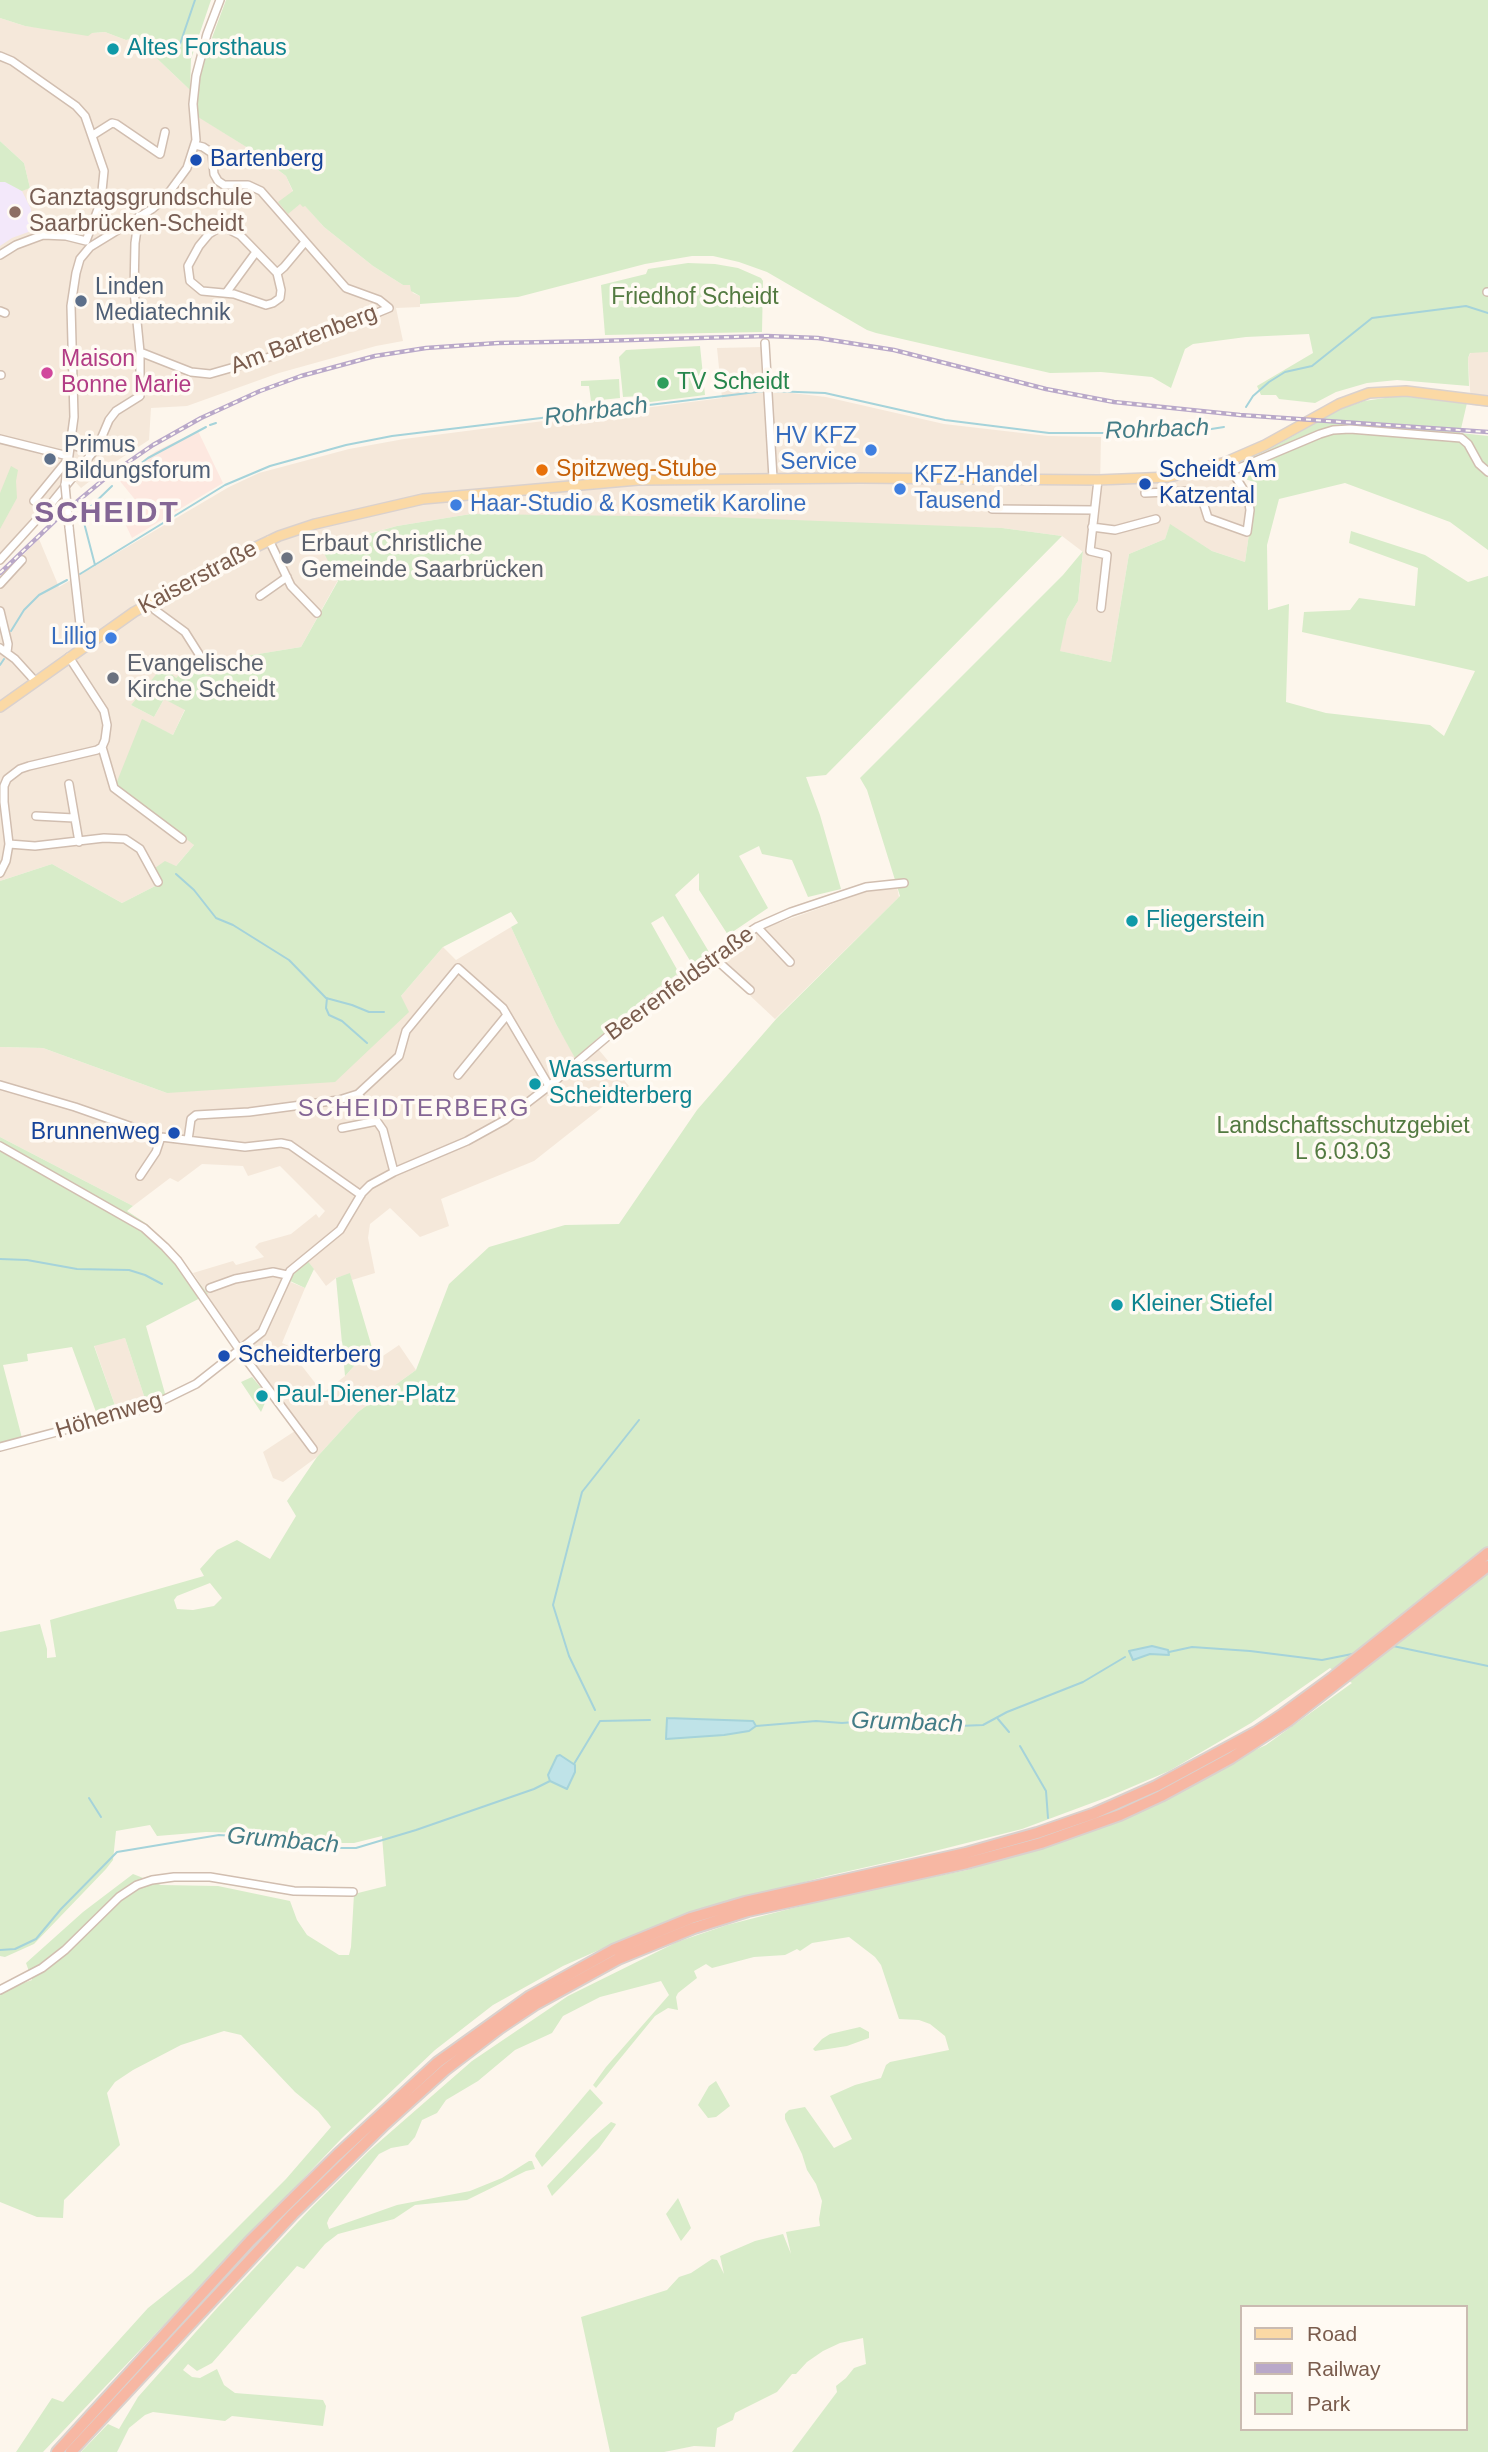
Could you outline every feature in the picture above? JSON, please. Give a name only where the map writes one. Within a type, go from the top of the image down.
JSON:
[{"type":"highway","points":[[71,2452],[285,2223],[385,2124],[500,2028],[568,1985],[671,1936],[748,1911],[967,1863],[1041,1843],[1120,1815],[1161,1796],[1339,1683],[1488,1553]]},
{"type":"highway","points":[[1452,1587],[1488,1566]]},
{"type":"highway","points":[[57,2452],[250,2241],[377,2117],[459,2046],[563,1976],[641,1938],[714,1911],[800,1888],[966,1853],[1071,1821],[1156,1786],[1259,1736]]},
{"type":"main road","name":"Kaiserstraße","points":[[0,707],[149,602],[269,540],[315,524],[423,499],[638,480],[1098,480],[1170,477],[1226,462],[1265,445],[1339,404],[1369,393],[1406,391],[1484,401]]},
{"type":"street","points":[[0,255],[16,245],[43,235],[66,236],[88,244],[158,204],[175,186],[187,168],[195,145],[193,104],[196,76],[206,34],[220,0]]},
{"type":"street","points":[[0,56],[12,61],[76,106],[85,116],[104,171],[104,186],[88,244],[80,259],[72,297],[75,401],[65,482],[80,633],[86,645]]},
{"type":"street","points":[[93,135],[112,123],[116,124],[160,154],[164,132]]},
{"type":"street","points":[[195,145],[212,153],[218,181],[224,185],[248,185],[261,191],[305,242],[277,273]]},
{"type":"street","points":[[0,559],[56,499],[92,452],[116,411],[140,397],[140,352],[134,291],[135,243],[139,216]]},
{"type":"street","points":[[226,228],[240,235],[277,273],[280,298],[266,305],[226,293],[202,291],[190,281],[188,266],[209,234],[226,228]]},
{"type":"street","name":"Am Bartenberg","points":[[140,352],[191,372],[210,374],[273,356],[388,308],[379,300],[346,288],[305,242]]},
{"type":"street","points":[[226,293],[256,252]]},
{"type":"street","points":[[765,343],[773,478]]},
{"type":"street","points":[[1232,471],[1320,434],[1350,429],[1461,438],[1488,472]]},
{"type":"street","points":[[0,439],[67,459]]},
{"type":"street","points":[[70,444],[92,452]]},
{"type":"street","points":[[34,501],[67,459]]},
{"type":"street","points":[[1145,493],[1191,491],[1203,502],[1208,518],[1247,532],[1250,510],[1248,497],[1226,462]]},
{"type":"street","points":[[53,478],[65,482]]},
{"type":"street","points":[[1098,480],[1090,551],[1107,555],[1101,608]]},
{"type":"street","points":[[992,509],[1094,510]]},
{"type":"street","points":[[1092,527],[1115,530],[1156,519]]},
{"type":"street","points":[[269,540],[295,591],[317,614]]},
{"type":"street","points":[[0,584],[22,560]]},
{"type":"street","points":[[260,596],[287,577]]},
{"type":"street","points":[[149,602],[181,628],[209,670]]},
{"type":"street","points":[[0,611],[8,644],[3,650],[36,681]]},
{"type":"street","points":[[69,657],[104,711],[107,729],[102,747],[114,788],[182,839]]},
{"type":"street","points":[[0,873],[6,861],[9,844],[2,802],[6,779],[20,769],[102,747]]},
{"type":"street","points":[[69,784],[79,842]]},
{"type":"street","points":[[36,816],[74,818]]},
{"type":"street","points":[[9,844],[35,846],[110,838],[129,840],[142,852],[158,882]]},
{"type":"street","name":"Beerenfeldstraße","points":[[549,1086],[648,1002],[757,927],[791,912],[866,887],[904,883]]},
{"type":"street","points":[[757,927],[790,961]]},
{"type":"street","points":[[712,956],[750,990]]},
{"type":"street","points":[[188,1140],[191,1119],[196,1115],[249,1112],[339,1100],[358,1094],[398,1056],[406,1031],[458,968],[507,1015],[549,1086]]},
{"type":"street","points":[[458,1075],[507,1015]]},
{"type":"street","points":[[0,1085],[75,1107],[161,1137],[245,1147],[290,1145],[360,1195]]},
{"type":"street","name":"Höhenweg","points":[[0,1447],[155,1404],[196,1384],[267,1326],[287,1275],[341,1230],[360,1195],[367,1188],[394,1172],[467,1141],[505,1120],[549,1086]]},
{"type":"street","points":[[358,1094],[388,1141],[394,1172]]},
{"type":"street","points":[[342,1128],[377,1121]]},
{"type":"street","points":[[140,1176],[156,1152],[161,1137]]},
{"type":"street","points":[[0,1146],[144,1227],[178,1261],[238,1349],[313,1449]]},
{"type":"street","points":[[210,1288],[260,1274],[273,1272],[287,1275]]},
{"type":"street","points":[[0,1990],[42,1968],[65,1950],[119,1897],[137,1885],[152,1880],[210,1877],[294,1891],[353,1892]]},
{"type":"shaded area","points":[[0,18],[25,26],[105,32],[126,40],[138,37],[190,90],[191,112],[256,153],[286,176],[293,192],[324,227],[373,266],[403,285],[410,285],[413,293],[420,296],[420,307],[396,308],[403,341],[279,373],[187,406],[151,408],[149,440],[81,488],[69,475],[0,554],[0,182],[22,190],[30,188],[24,163],[0,141]]},
{"type":"shaded area","name":"Ganztagsgrundschule Saarbrücken-Scheidt","points":[[5,181],[22,191],[31,209],[31,231],[0,246],[0,182]]},
{"type":"shaded area","points":[[763,347],[766,394],[783,392],[826,397],[944,424],[1048,436],[1101,437],[1100,486],[1178,480],[1231,466],[1239,477],[1251,520],[1245,562],[1212,551],[1170,525],[1165,539],[1129,554],[1111,662],[1059,651],[1067,619],[1078,601],[1083,552],[1062,536],[1002,528],[471,514],[397,526],[322,546],[338,580],[301,647],[240,657],[208,674],[197,656],[175,679],[163,667],[131,705],[154,717],[164,699],[185,709],[173,735],[142,720],[194,845],[161,883],[122,903],[52,864],[0,881],[0,578],[39,539],[59,587],[229,487],[259,473],[349,449],[404,439],[722,398],[717,348]]},
{"type":"shaded area","points":[[1471,352],[1488,352],[1488,407],[1471,405],[1468,358]]},
{"type":"shaded area","points":[[198,431],[223,483],[132,538],[120,513],[137,502],[119,480],[156,451]]},
{"type":"shaded area","points":[[897,887],[899,897],[775,1019],[713,961],[767,927],[871,890]]},
{"type":"shaded area","points":[[511,927],[556,1024],[576,1058],[594,1044],[629,1086],[534,1161],[441,1199],[449,1226],[420,1237],[390,1208],[370,1224],[368,1238],[375,1273],[352,1280],[350,1274],[336,1278],[326,1286],[307,1260],[288,1281],[305,1288],[282,1343],[300,1351],[298,1361],[323,1393],[345,1376],[365,1354],[373,1351],[377,1360],[399,1345],[416,1370],[358,1412],[317,1457],[283,1482],[273,1478],[263,1452],[301,1427],[239,1343],[193,1273],[233,1261],[236,1265],[264,1257],[255,1247],[259,1243],[291,1234],[316,1214],[319,1218],[325,1211],[280,1166],[248,1176],[243,1166],[202,1164],[178,1182],[170,1178],[133,1206],[0,1137],[0,1047],[43,1048],[167,1093],[401,996],[443,947],[456,960]]},
{"type":"shaded area","points":[[125,1338],[147,1405],[118,1414],[94,1345]]},
{"type":"green space","points":[[0,0],[211,0],[191,59],[190,90],[138,37],[126,40],[105,32],[88,36],[25,26],[0,18]]},
{"type":"green space","points":[[226,0],[1488,0],[1488,352],[1470,353],[1469,386],[1397,380],[1367,383],[1336,392],[1315,403],[1279,399],[1276,395],[1261,395],[1257,386],[1313,353],[1309,334],[1246,337],[1193,344],[1185,349],[1171,388],[1152,377],[1101,372],[1050,373],[876,333],[767,272],[713,256],[692,256],[645,264],[518,297],[420,304],[420,296],[411,291],[410,285],[403,285],[373,266],[324,227],[305,206],[300,204],[288,214],[278,202],[293,191],[286,176],[256,153],[198,117],[197,92],[203,62]]},
{"type":"green space","points":[[0,141],[24,163],[30,188],[22,191],[0,182]]},
{"type":"green space","name":"Friedhof Scheidt","points":[[688,263],[738,268],[761,278],[762,332],[605,335],[601,285],[646,274],[648,269]]},
{"type":"green space","name":"TV Scheidt","points":[[700,346],[705,395],[643,403],[641,396],[623,397],[619,357],[626,350]]},
{"type":"green space","points":[[619,379],[620,398],[591,401],[589,386],[581,386],[581,381]]},
{"type":"green space","name":"Landschaftsschutzgebiet L 6.03.03","points":[[1399,396],[1467,403],[1460,433],[1488,436],[1488,550],[1450,522],[1345,483],[1279,499],[1267,545],[1268,610],[1289,604],[1286,702],[1326,713],[1430,725],[1444,736],[1475,671],[1302,632],[1304,612],[1350,610],[1359,598],[1415,606],[1418,568],[1349,543],[1351,531],[1425,555],[1468,582],[1488,576],[1488,2452],[792,2452],[837,2392],[836,2386],[854,2368],[866,2364],[863,2338],[840,2343],[823,2351],[796,2374],[792,2374],[777,2392],[735,2413],[733,2420],[717,2428],[715,2447],[694,2446],[664,2452],[610,2452],[581,2317],[667,2290],[679,2277],[691,2273],[712,2259],[717,2260],[724,2274],[720,2256],[755,2241],[783,2234],[791,2254],[786,2232],[820,2226],[822,2201],[785,2114],[789,2110],[805,2107],[834,2148],[852,2139],[830,2096],[881,2078],[890,2062],[949,2050],[945,2036],[930,2024],[919,2020],[899,2019],[881,1965],[849,1937],[812,1943],[800,1951],[797,1949],[785,1955],[754,1957],[712,1968],[706,1964],[694,1971],[697,1978],[676,1997],[678,2010],[668,2008],[655,2016],[596,2088],[593,2085],[606,2067],[669,1995],[661,1981],[600,1997],[563,2016],[552,2033],[515,2050],[478,2081],[446,2100],[437,2113],[422,2120],[415,2137],[408,2145],[391,2148],[379,2154],[329,2218],[329,2229],[397,2205],[470,2191],[502,2178],[529,2161],[532,2161],[535,2169],[467,2200],[415,2205],[394,2219],[338,2234],[325,2244],[304,2269],[297,2266],[212,2363],[197,2371],[188,2364],[183,2370],[192,2377],[200,2378],[217,2369],[224,2385],[235,2393],[323,2400],[326,2406],[323,2426],[232,2416],[225,2421],[153,2412],[129,2428],[117,2452],[81,2452],[108,2424],[119,2429],[138,2397],[218,2307],[370,2150],[472,2061],[568,1996],[677,1942],[727,1925],[840,1896],[967,1870],[1052,1844],[1266,1745],[1352,1683],[1330,1668],[1251,1723],[1169,1771],[1108,1797],[1022,1829],[827,1876],[694,1912],[563,1966],[493,2005],[435,2050],[342,2138],[43,2452],[16,2452],[52,2398],[63,2402],[148,2308],[192,2273],[286,2179],[331,2127],[241,2035],[224,2031],[181,2045],[115,2082],[107,2093],[120,2145],[64,2200],[63,2218],[37,2217],[0,2202],[0,1991],[32,1980],[26,1963],[83,1912],[133,1874],[161,1885],[218,1886],[290,1901],[297,1920],[307,1935],[339,1955],[349,1955],[351,1947],[354,1894],[386,1886],[382,1836],[354,1843],[322,1843],[253,1833],[206,1832],[157,1836],[150,1825],[116,1831],[113,1860],[106,1869],[34,1944],[5,1957],[0,1956],[0,1632],[40,1624],[47,1658],[56,1657],[50,1620],[204,1576],[200,1569],[217,1550],[237,1540],[270,1559],[296,1516],[287,1501],[317,1457],[358,1412],[416,1370],[449,1284],[489,1247],[565,1225],[619,1224],[697,1110],[777,1018],[900,896],[867,790],[860,778],[1063,575],[1083,551],[1078,601],[1067,619],[1060,651],[1111,662],[1129,554],[1165,539],[1170,524],[1212,551],[1245,562],[1251,520],[1250,497],[1257,483],[1239,477],[1231,466],[1268,450],[1341,409],[1364,401]],"holes":[[[210,1583],[222,1598],[214,1606],[193,1610],[177,1609],[174,1600],[177,1596]],[[560,1755],[575,1765],[575,1772],[567,1789],[550,1781],[549,1775],[557,1756]]]},
{"type":"green space","points":[[11,466],[18,470],[17,498],[0,529],[0,493]]},
{"type":"green space","points":[[471,514],[716,517],[1002,528],[1062,536],[826,775],[806,777],[841,889],[808,897],[792,860],[762,854],[759,846],[739,856],[768,908],[728,935],[699,890],[699,873],[675,895],[709,952],[692,964],[663,916],[651,923],[679,973],[648,995],[575,1058],[556,1024],[511,927],[518,923],[511,912],[443,947],[401,996],[409,1012],[335,1082],[167,1093],[43,1048],[0,1047],[0,881],[52,864],[122,903],[161,883],[155,868],[165,861],[176,866],[194,845],[116,784],[142,719],[173,735],[185,710],[164,699],[154,717],[131,705],[163,666],[176,678],[196,655],[208,674],[240,657],[301,647],[338,581],[321,547],[397,526]]},
{"type":"green space","points":[[0,1137],[133,1206],[127,1211],[147,1224],[168,1244],[208,1294],[146,1326],[166,1397],[147,1405],[125,1338],[94,1346],[118,1414],[99,1420],[72,1347],[27,1354],[28,1361],[3,1365],[22,1438],[0,1444]]},
{"type":"green space","points":[[307,1260],[314,1269],[305,1288],[288,1280]]},
{"type":"green space","points":[[350,1273],[373,1351],[365,1354],[345,1376],[336,1278]]},
{"type":"green space","points":[[252,1377],[268,1396],[261,1412],[241,1382]]},
{"type":"green space","points":[[860,2027],[869,2032],[869,2038],[847,2046],[815,2051],[813,2049],[830,2034]]},
{"type":"green space","points":[[716,2081],[730,2106],[716,2117],[708,2118],[698,2105],[709,2086]]},
{"type":"green space","points":[[590,2089],[603,2103],[542,2167],[535,2156],[536,2153]]},
{"type":"green space","points":[[611,2122],[616,2124],[599,2148],[552,2196],[547,2186],[591,2139]]},
{"type":"green space","points":[[678,2198],[691,2228],[681,2241],[666,2214]]},
{"type":"water","points":[[1152,1646],[1168,1650],[1169,1655],[1150,1654],[1133,1660],[1129,1651]]},
{"type":"water","points":[[667,1718],[753,1721],[756,1726],[749,1731],[724,1735],[666,1739]]},
{"type":"water","points":[[560,1755],[575,1765],[575,1772],[567,1789],[550,1781],[548,1775]]},
{"type":"waterway","points":[[178,50],[195,0]]},
{"type":"waterway","name":"Rohrbach","points":[[1246,407],[1253,396],[1269,382],[1285,372],[1312,366],[1372,318],[1466,306],[1488,313]]},
{"type":"waterway","name":"Rohrbach","points":[[80,574],[225,485],[270,466],[346,445],[392,436],[765,391]]},
{"type":"waterway","name":"Rohrbach","points":[[771,391],[825,393],[945,420],[1049,433],[1125,433],[1224,427]]},
{"type":"waterway","points":[[210,425],[216,423]]},
{"type":"waterway","points":[[119,480],[148,458],[206,427]]},
{"type":"waterway","points":[[95,565],[82,515],[112,486]]},
{"type":"waterway","name":"Rohrbach","points":[[11,631],[24,610],[39,595],[67,580]]},
{"type":"waterway","name":"Rohrbach","points":[[0,665],[4,659]]},
{"type":"waterway","points":[[176,874],[194,890],[216,918],[233,925],[289,960],[326,998],[369,1012],[384,1012]]},
{"type":"waterway","points":[[327,998],[326,1008],[329,1015],[342,1021],[367,1043]]},
{"type":"waterway","points":[[0,1259],[27,1260],[77,1269],[129,1270],[162,1284]]},
{"type":"waterway","points":[[595,1710],[569,1656],[553,1605],[582,1492],[639,1420]]},
{"type":"waterway","name":"Grumbach","points":[[1393,1646],[1488,1666]]},
{"type":"waterway","name":"Grumbach","points":[[1169,1652],[1192,1647],[1322,1660],[1357,1653]]},
{"type":"waterway","name":"Grumbach","points":[[756,1726],[816,1721],[867,1721],[881,1727],[897,1724],[910,1728],[983,1725],[1007,1712],[1083,1682],[1125,1657]]},
{"type":"waterway","points":[[998,1719],[1009,1732]]},
{"type":"waterway","name":"Grumbach","points":[[574,1764],[600,1721],[650,1720]]},
{"type":"waterway","points":[[1020,1746],[1046,1791],[1048,1818]]},
{"type":"waterway","name":"Grumbach","points":[[0,1950],[15,1949],[36,1939],[61,1909],[117,1852],[219,1835],[292,1840],[324,1848],[356,1848],[416,1830],[550,1781]]},
{"type":"waterway","points":[[89,1798],[101,1817]]},
{"type":"railway","points":[[0,573],[62,514],[108,476],[153,445],[201,418],[301,376],[375,356],[426,348],[498,343],[767,336],[818,338],[894,350],[1046,389],[1114,402],[1240,415],[1488,432]]},
{"type":"place","name":"Altes Forsthaus","points":[[113,49]]},
{"type":"place","name":"Bartenberg","points":[[196,160]]},
{"type":"place","name":"Ganztagsgrundschule Saarbrücken-Scheidt","points":[[15,212]]},
{"type":"place","name":"Linden Mediatechnik","points":[[81,301]]},
{"type":"place","name":"Maison Bonne Marie","points":[[47,373]]},
{"type":"place","name":"TV Scheidt","points":[[663,383]]},
{"type":"place","name":"HV KFZ Service","points":[[871,450]]},
{"type":"place","name":"Primus Bildungsforum","points":[[50,459]]},
{"type":"place","name":"Spitzweg-Stube","points":[[542,470]]},
{"type":"place","name":"Scheidt Am Katzental","points":[[1145,484]]},
{"type":"place","name":"KFZ-Handel Tausend","points":[[900,489]]},
{"type":"place","name":"Haar-Studio & Kosmetik Karoline","points":[[456,505]]},
{"type":"place","name":"Erbaut Christliche Gemeinde Saarbrücken","points":[[287,558]]},
{"type":"place","name":"Lillig","points":[[111,638]]},
{"type":"place","name":"Evangelische Kirche Scheidt","points":[[113,678]]},
{"type":"place","name":"Fliegerstein","points":[[1132,921]]},
{"type":"place","name":"Wasserturm Scheidterberg","points":[[535,1084]]},
{"type":"place","name":"Brunnenweg","points":[[174,1133]]},
{"type":"place","name":"Kleiner Stiefel","points":[[1117,1305]]},
{"type":"place","name":"Scheidterberg","points":[[224,1356]]},
{"type":"place","name":"Paul-Diener-Platz","points":[[262,1396]]},
{"type":"district","name":"SCHEIDT","points":[[107,514]]},
{"type":"district","name":"SCHEIDTERBERG","points":[[414,1109]]}]
